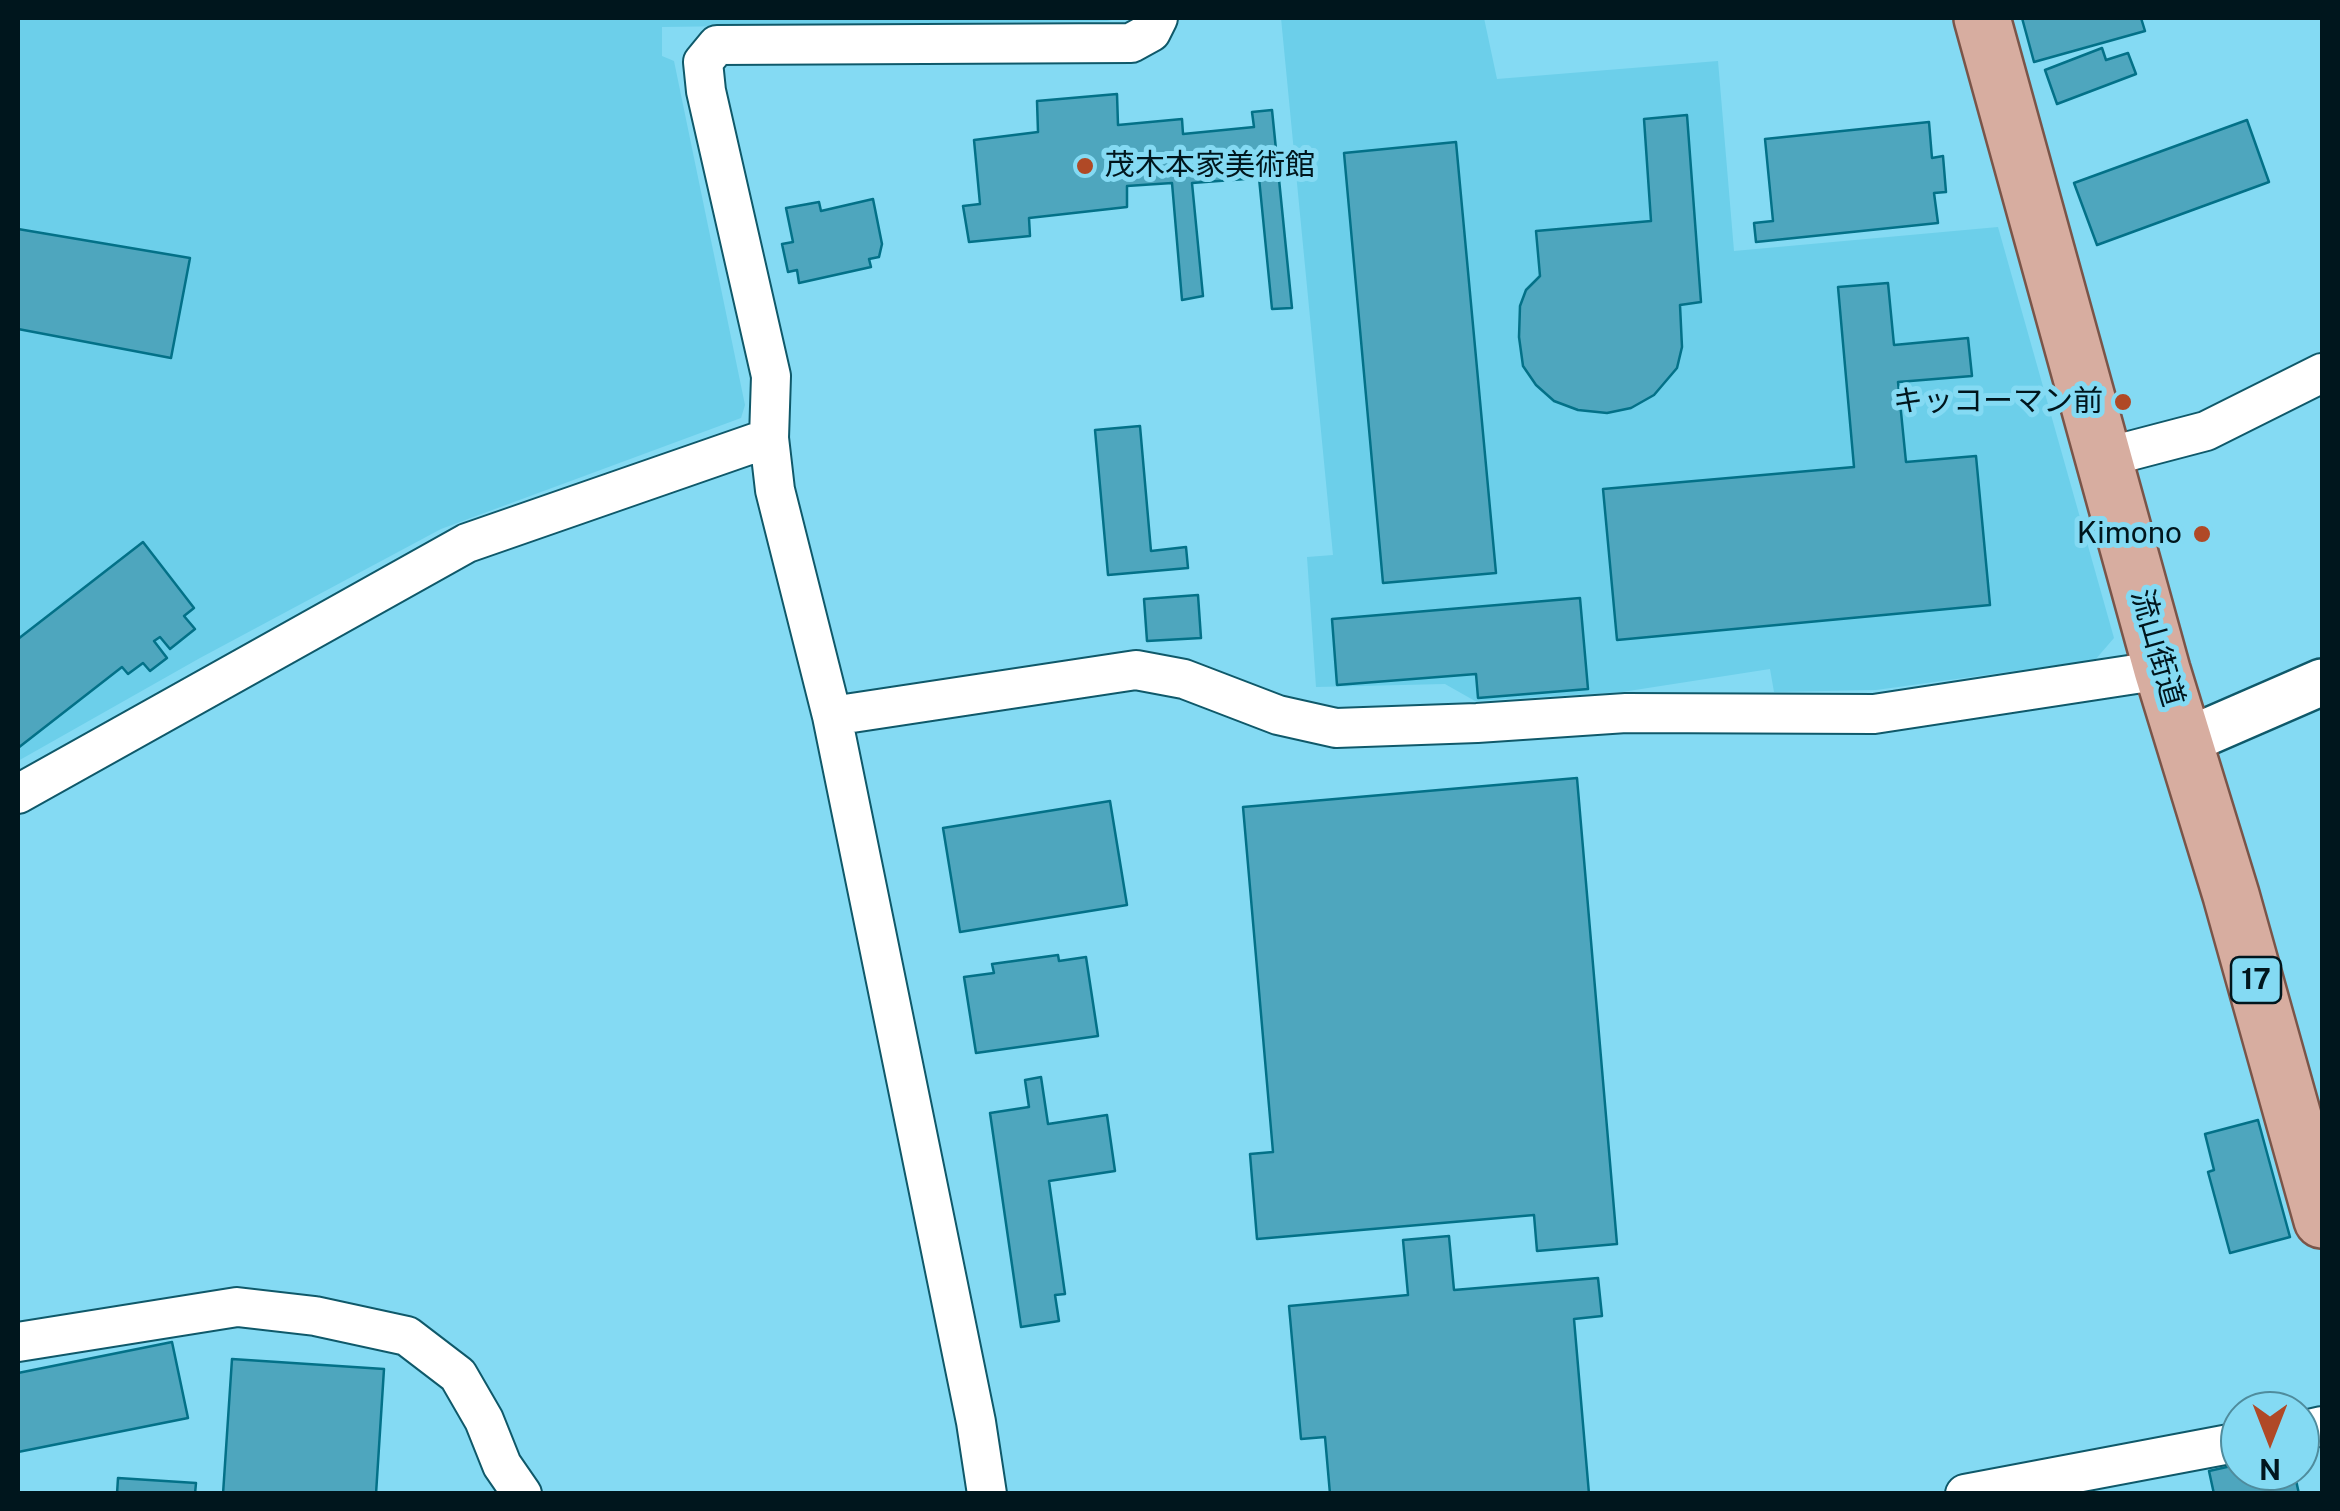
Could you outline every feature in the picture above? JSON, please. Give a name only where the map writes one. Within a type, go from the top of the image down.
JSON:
[{"type":"main road","name":"流山街道","points":[[1982,18],[2162,670],[2307,1099],[2322,1220]]},
{"type":"street","points":[[986,1494],[976,1422],[832,716],[775,490],[769,438],[770,376],[706,91],[703,62],[717,45],[1131,43],[1151,32],[1158,18]]},
{"type":"street","points":[[2102,458],[2206,431],[2322,373]]},
{"type":"street","points":[[18,794],[467,543],[769,438]]},
{"type":"street","points":[[832,716],[1136,670],[1184,679],[1278,715],[1336,728],[1477,724],[1626,713],[1874,714],[2162,670]]},
{"type":"street","points":[[2184,742],[2322,682]]},
{"type":"street","points":[[18,1342],[236,1308],[315,1316],[407,1336],[458,1375],[484,1420],[502,1464],[522,1494]]},
{"type":"street","points":[[1965,1494],[2220,1446]]},
{"type":"shaded area","points":[[18,18],[1122,18],[662,27],[662,56],[674,61],[745,405],[741,418],[441,529],[18,761]]},
{"type":"shaded area","points":[[1281,18],[1484,18],[1497,79],[1718,61],[1734,251],[1998,227],[2114,638],[2095,660],[1876,690],[1774,692],[1770,669],[1622,692],[1475,701],[1445,684],[1316,687],[1307,557],[1333,555]]},
{"type":"building","points":[[2022,18],[2141,18],[2145,31],[2034,62]]},
{"type":"building","points":[[2102,48],[2106,60],[2128,53],[2136,74],[2057,104],[2045,70]]},
{"type":"building","points":[[1117,94],[1118,125],[1182,119],[1183,134],[1254,127],[1252,112],[1272,110],[1292,308],[1272,309],[1259,178],[1192,183],[1203,296],[1182,300],[1172,183],[1127,186],[1127,207],[1029,218],[1030,236],[969,242],[963,206],[980,204],[974,140],[1038,132],[1037,101]]},
{"type":"building","points":[[1687,115],[1701,302],[1680,305],[1682,347],[1677,368],[1654,395],[1631,408],[1607,413],[1578,410],[1554,401],[1523,366],[1519,337],[1520,306],[1526,290],[1540,276],[1536,231],[1651,221],[1644,119]]},
{"type":"building","points":[[2247,120],[2269,182],[2097,245],[2074,183]]},
{"type":"building","points":[[1929,122],[1932,158],[1943,156],[1946,192],[1934,193],[1938,223],[1756,242],[1754,223],[1773,221],[1765,139]]},
{"type":"building","points":[[1456,142],[1496,573],[1383,583],[1344,153]]},
{"type":"building","points":[[873,199],[882,244],[879,257],[869,259],[871,267],[799,283],[797,270],[788,272],[782,244],[793,242],[786,208],[819,202],[821,211]]},
{"type":"building","points":[[18,229],[190,258],[171,358],[18,329]]},
{"type":"building","points":[[1888,283],[1894,345],[1968,338],[1972,376],[1898,382],[1906,462],[1976,456],[1990,605],[1617,640],[1603,489],[1854,467],[1838,287]]},
{"type":"building","points":[[1140,426],[1151,551],[1186,547],[1188,568],[1108,575],[1095,430]]},
{"type":"building","points":[[143,542],[194,608],[184,616],[195,629],[170,649],[160,637],[154,641],[167,658],[150,671],[143,663],[128,674],[122,667],[18,748],[18,639]]},
{"type":"building","points":[[1198,595],[1201,638],[1147,641],[1144,599]]},
{"type":"building","points":[[1580,598],[1588,689],[1478,698],[1476,674],[1337,685],[1332,619]]},
{"type":"building","points":[[1577,778],[1617,1244],[1537,1251],[1534,1215],[1257,1239],[1250,1154],[1273,1152],[1243,807]]},
{"type":"building","points":[[1110,801],[1127,905],[960,932],[943,828]]},
{"type":"building","points":[[1058,955],[1059,961],[1086,957],[1098,1036],[976,1053],[964,977],[994,973],[992,964]]},
{"type":"building","points":[[1041,1077],[1048,1124],[1107,1115],[1115,1171],[1049,1181],[1065,1294],[1055,1295],[1059,1321],[1021,1327],[990,1113],[1029,1107],[1025,1080]]},
{"type":"building","points":[[2258,1120],[2290,1237],[2230,1253],[2208,1172],[2214,1170],[2205,1134]]},
{"type":"building","points":[[1449,1236],[1454,1290],[1598,1278],[1602,1316],[1574,1319],[1589,1494],[1330,1494],[1325,1437],[1301,1439],[1289,1306],[1408,1295],[1403,1240]]},
{"type":"building","points":[[172,1342],[188,1418],[18,1452],[18,1373]]},
{"type":"building","points":[[232,1359],[384,1369],[376,1494],[223,1494]]},
{"type":"building","points":[[2220,1469],[2220,1491],[2299,1494],[2214,1494],[2209,1471]]},
{"type":"building","points":[[118,1478],[196,1483],[195,1494],[117,1494]]},
{"type":"place","name":"茂木本家美術館","points":[[1085,166]]},
{"type":"place","name":"キッコーマン前","points":[[2123,402]]},
{"type":"place","name":"Kimono","points":[[2202,534]]}]
